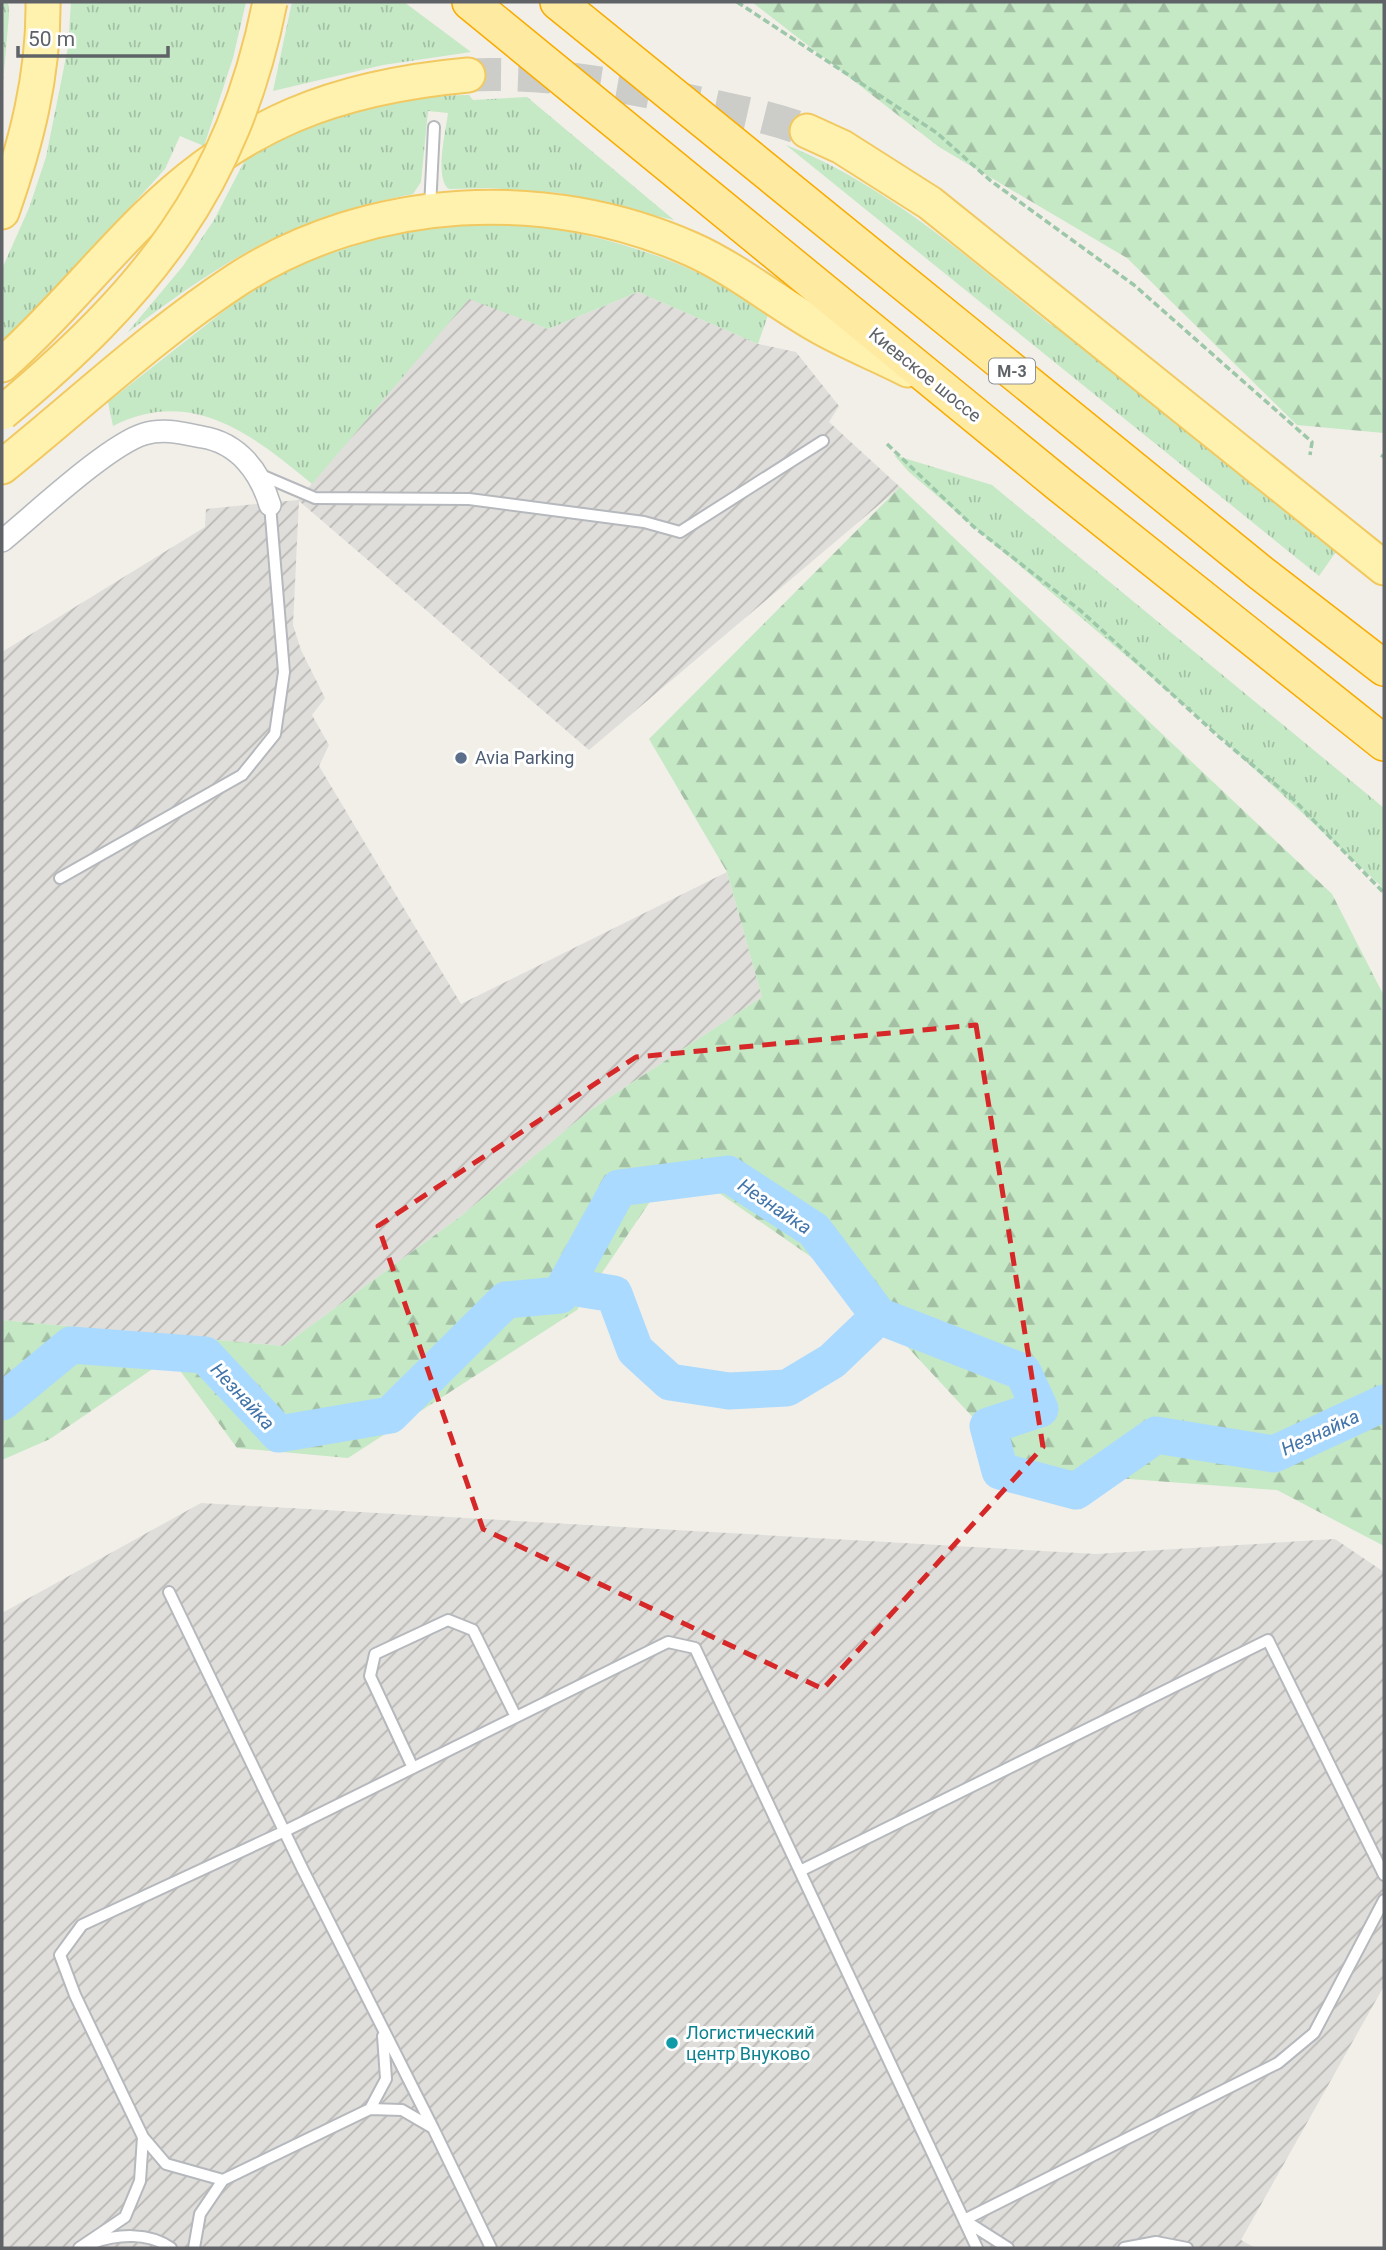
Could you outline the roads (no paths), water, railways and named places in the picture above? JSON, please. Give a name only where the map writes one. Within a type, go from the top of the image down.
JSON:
[{"type":"highway","name":"Киевское шоссе","points":[[470,2],[933,381],[1384,743]]},
{"type":"highway","name":"М-3","points":[[558,2],[1250,564],[1384,668]]},
{"type":"main road","points":[[2,212],[29,124],[41,50],[43,2]]},
{"type":"main road","points":[[2,413],[115,310],[177,233],[215,169],[238,119],[252,78],[270,2]]},
{"type":"main road","points":[[2,365],[166,198],[255,133],[297,112],[336,98],[429,79],[468,75]]},
{"type":"main road","points":[[807,131],[842,147],[930,203],[1384,568]]},
{"type":"main road","points":[[2,467],[183,320],[240,278],[333,232],[365,222],[430,211],[492,207],[566,214],[666,239],[727,268],[814,324],[933,381]]},
{"type":"street","points":[[2,541],[118,448],[145,434],[176,430],[216,439],[238,453],[258,474],[270,505]]},
{"type":"lane","points":[[430,211],[434,127]]},
{"type":"lane","points":[[258,474],[315,498],[469,499],[644,522],[680,532],[823,440]]},
{"type":"lane","points":[[60,878],[242,775],[275,734],[284,672],[270,505]]},
{"type":"lane","points":[[169,1592],[491,2248]]},
{"type":"lane","points":[[413,1768],[370,1676],[375,1654],[448,1619],[473,1630],[516,1717]]},
{"type":"lane","points":[[800,1871],[1268,1640],[1384,1875]]},
{"type":"lane","points":[[223,2180],[166,2164],[143,2137],[75,1995],[60,1955],[82,1925],[285,1831],[668,1642],[695,1648],[977,2248]]},
{"type":"lane","points":[[964,2220],[1278,2063],[1314,2033],[1384,1900]]},
{"type":"lane","points":[[370,2109],[386,2079],[383,2029]]},
{"type":"lane","points":[[194,2248],[200,2214],[223,2180],[370,2109],[402,2110],[433,2127]]},
{"type":"lane","points":[[79,2248],[125,2217],[140,2181],[143,2137]]},
{"type":"lane","points":[[964,2220],[1008,2248]]},
{"type":"lane","points":[[79,2248],[103,2239],[135,2235],[171,2248]]},
{"type":"lane","points":[[1124,2248],[1156,2242],[1187,2248]]},
{"type":"waterway","name":"Незнайка","points":[[2,1402],[71,1345],[205,1355],[279,1434],[390,1415],[506,1300],[560,1295],[619,1188],[728,1174],[814,1230],[879,1316],[1023,1372],[1040,1409],[988,1426],[1000,1471],[1076,1491],[1156,1435],[1274,1454],[1384,1403]]},
{"type":"waterway","points":[[565,1286],[614,1294],[635,1350],[670,1382],[729,1391],[787,1388],[832,1361],[879,1316]]},
{"type":"tunnel","points":[[468,75],[531,76],[589,81],[758,116],[807,131]]},
{"type":"place","name":"Avia Parking","points":[[461,758]]},
{"type":"place","name":"Логистический центр Внуково","points":[[672,2043]]}]
